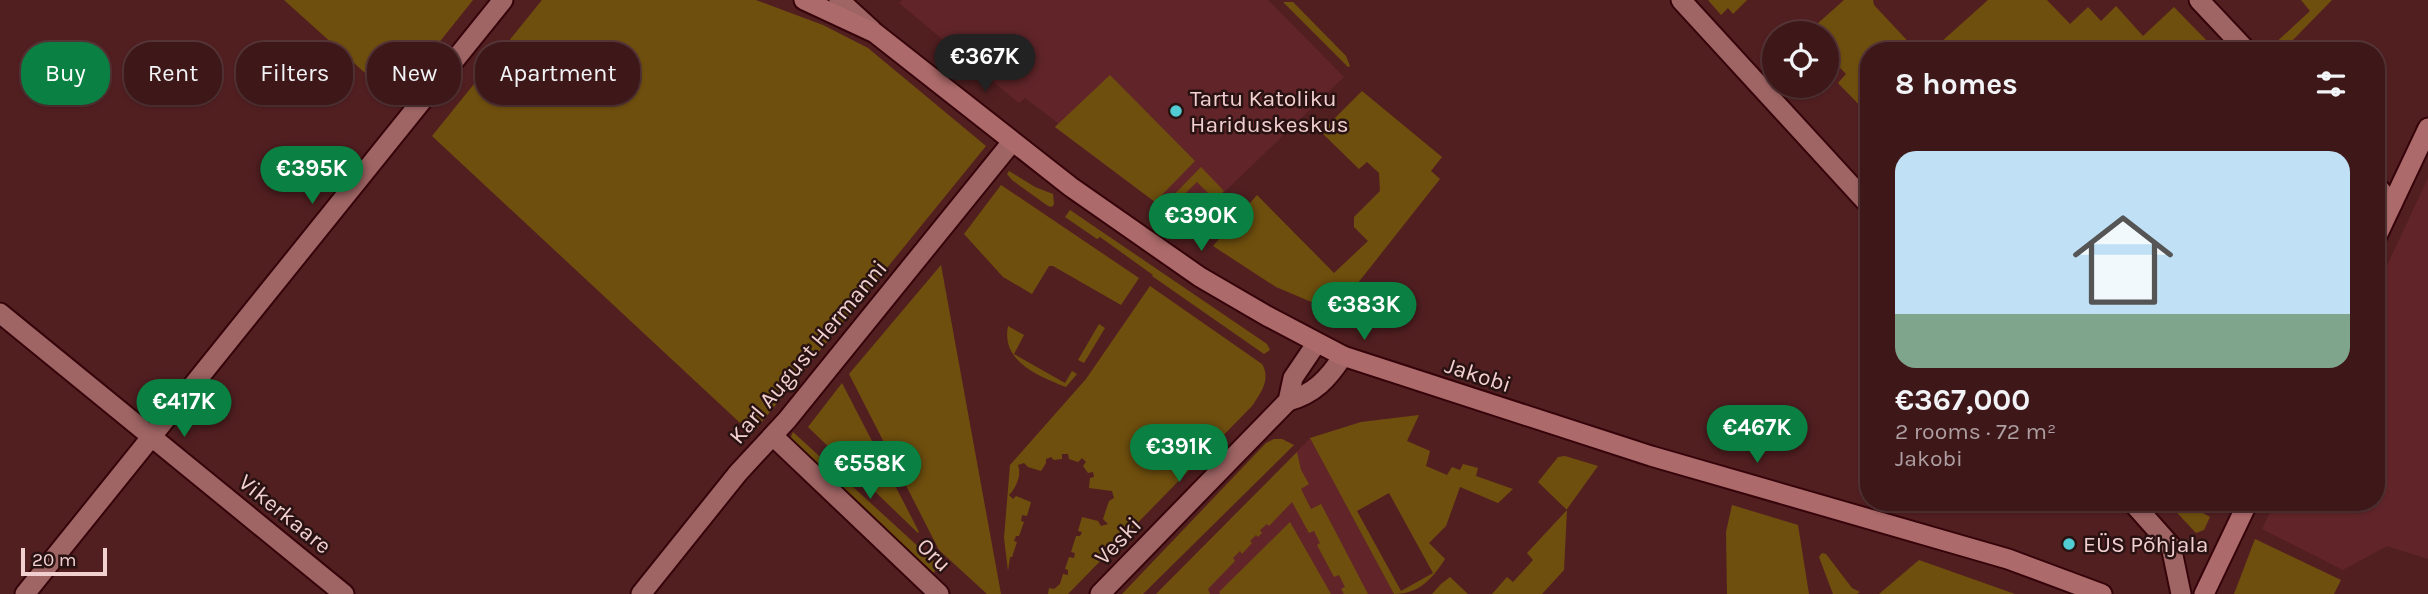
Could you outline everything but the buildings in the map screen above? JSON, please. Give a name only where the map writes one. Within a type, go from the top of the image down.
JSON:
[{"type":"main road","name":"Jakobi","points":[[804,0],[875,33],[1071,187],[1200,277],[1316,344],[1343,356],[1651,456],[2008,559],[2102,594]]},
{"type":"main road","points":[[2385,219],[2428,128]]},
{"type":"main road","points":[[2204,594],[2244,511]]},
{"type":"street","points":[[25,594],[503,0]]},
{"type":"street","points":[[839,0],[875,33]]},
{"type":"street","points":[[1681,0],[1860,195]]},
{"type":"street","points":[[2199,0],[2239,42]]},
{"type":"street","name":"Karl August Hermanni","points":[[640,594],[1013,142]]},
{"type":"street","points":[[2385,196],[2392,204]]},
{"type":"street","name":"Vikerkaare","points":[[0,313],[344,594]]},
{"type":"street","name":"Veski","points":[[1100,594],[1287,401],[1293,378],[1316,344]]},
{"type":"street","name":"Veski","points":[[1287,401],[1306,396],[1330,376],[1343,356]]},
{"type":"street","name":"Oru","points":[[773,436],[939,594]]},
{"type":"street","points":[[2140,511],[2171,546],[2181,594]]},
{"type":"shaded area","points":[[284,0],[473,0],[439,42],[367,42],[367,75],[353,62],[353,42],[331,42]]},
{"type":"shaded area","points":[[542,0],[756,0],[823,25],[868,48],[986,146],[752,434],[432,136],[457,105],[461,105],[461,100],[475,83],[475,105],[640,105],[640,42],[508,42]]},
{"type":"shaded area","name":"Tartu Katoliku Hariduskeskus","points":[[902,0],[1268,0],[1344,77],[1188,227],[1055,127],[1058,123],[1025,98],[1019,103],[899,3]]},
{"type":"shaded area","points":[[1708,0],[1747,0],[1733,14],[1728,8],[1721,15]]},
{"type":"shaded area","points":[[1844,0],[1873,0],[1874,5],[1909,42],[1860,42],[1860,106],[1839,84],[1846,74],[1839,67],[1839,21],[1820,21]]},
{"type":"shaded area","points":[[1988,0],[2047,0],[2070,24],[2088,7],[2101,21],[2116,6],[2143,36],[2174,7],[2208,42],[1941,42]]},
{"type":"shaded area","points":[[2301,0],[2332,0],[2291,42],[2276,42],[2310,11]]},
{"type":"shaded area","points":[[1283,2],[1293,2],[1346,56],[1350,66],[1348,67]]},
{"type":"shaded area","points":[[1110,75],[1195,161],[1155,202],[1055,127]]},
{"type":"shaded area","points":[[1362,91],[1442,157],[1431,171],[1440,179],[1335,312],[1276,287],[1213,246],[1257,195],[1334,273],[1368,241],[1354,227],[1354,217],[1380,191],[1379,173],[1367,162],[1359,169],[1321,132]]},
{"type":"shaded area","points":[[1201,167],[1224,191],[1215,200],[1197,182],[1167,211],[1162,207]]},
{"type":"shaded area","points":[[1009,171],[1035,187],[1053,194],[1052,207],[1012,180],[1007,174]]},
{"type":"shaded area","points":[[2428,178],[2428,559],[2387,546],[2343,570],[2262,529],[2271,511],[2385,511],[2385,270]]},
{"type":"shaded area","points":[[1001,185],[1139,278],[1121,305],[1053,266],[1049,266],[1032,294],[1003,277],[964,234]]},
{"type":"shaded area","points":[[1070,210],[1267,344],[1270,350],[1264,354],[1100,237],[1097,239],[1065,217]]},
{"type":"shaded area","points":[[941,265],[1001,594],[987,594],[939,550],[849,374]]},
{"type":"shaded area","points":[[1150,286],[1262,364],[1266,375],[1264,386],[1252,406],[1068,594],[1048,594],[1049,588],[1054,589],[1060,584],[1063,574],[1068,575],[1068,570],[1065,569],[1069,557],[1074,558],[1075,553],[1071,552],[1076,536],[1080,536],[1082,532],[1078,531],[1082,517],[1098,521],[1101,526],[1108,524],[1103,519],[1109,501],[1114,498],[1112,491],[1089,488],[1090,478],[1094,477],[1093,472],[1088,473],[1083,466],[1086,462],[1082,458],[1078,462],[1069,459],[1068,454],[1062,454],[1062,459],[1046,459],[1041,471],[1024,463],[1018,465],[1018,481],[1009,495],[1013,499],[1016,496],[1031,502],[1027,516],[1022,515],[1021,521],[1024,522],[1014,541],[1017,542],[1010,557],[1008,571],[1004,538],[1010,465],[1086,379]]},
{"type":"shaded area","points":[[1099,324],[1105,328],[1084,363],[1078,360]]},
{"type":"shaded area","points":[[1008,326],[1024,335],[1014,354],[1065,383],[1072,371],[1077,374],[1066,387],[1033,372],[1016,358],[1010,349],[1007,338]]},
{"type":"shaded area","points":[[842,383],[919,532],[918,533],[808,427]]},
{"type":"shaded area","points":[[1419,415],[1407,441],[1430,451],[1426,466],[1447,475],[1452,467],[1460,470],[1463,464],[1478,468],[1476,476],[1513,489],[1498,503],[1460,487],[1446,526],[1429,543],[1445,559],[1430,579],[1411,591],[1394,594],[1310,438],[1361,422]],"holes":[[[1389,493],[1433,573],[1401,591],[1357,511]]]},
{"type":"shaded area","points":[[793,432],[934,561],[937,567],[934,573],[792,445],[790,439]]},
{"type":"shaded area","points":[[1310,438],[1394,594],[1156,594],[1284,465]]},
{"type":"shaded area","points":[[1282,439],[1294,445],[1143,594],[1122,594],[1266,443]]},
{"type":"shaded area","points":[[1297,452],[1301,470],[1309,484],[1301,489],[1311,509],[1321,504],[1368,594],[1344,594],[1341,589],[1345,587],[1339,575],[1334,577],[1317,545],[1320,543],[1314,531],[1309,533],[1292,502],[1269,526],[1267,524],[1260,530],[1262,533],[1250,541],[1252,543],[1242,554],[1240,551],[1233,558],[1235,561],[1208,589],[1210,594],[1156,594]]},
{"type":"shaded area","points":[[1565,456],[1598,466],[1567,510],[1538,482],[1558,457]]},
{"type":"shaded area","points":[[1732,505],[1798,525],[1809,594],[1727,594],[1726,532]]},
{"type":"shaded area","points":[[1567,510],[1564,570],[1542,594],[1492,594],[1507,577],[1513,582],[1533,560],[1527,553]]},
{"type":"shaded area","points":[[2175,511],[2199,511],[2210,517],[2204,530],[2196,533]]},
{"type":"shaded area","points":[[1290,522],[1331,594],[1220,594],[1219,592]]},
{"type":"shaded area","points":[[2255,539],[2341,580],[2334,594],[2234,594]]},
{"type":"shaded area","points":[[1822,553],[1826,554],[1852,588],[1860,592],[1833,594],[1819,557]]},
{"type":"shaded area","points":[[1919,560],[2015,594],[1879,594]]},
{"type":"shaded area","points":[[1450,577],[1468,594],[1432,594],[1441,584]]},
{"type":"place","name":"Tartu Katoliku Hariduskeskus","points":[[1176,111]]},
{"type":"place","name":"EÜS Põhjala","points":[[2069,544]]}]
